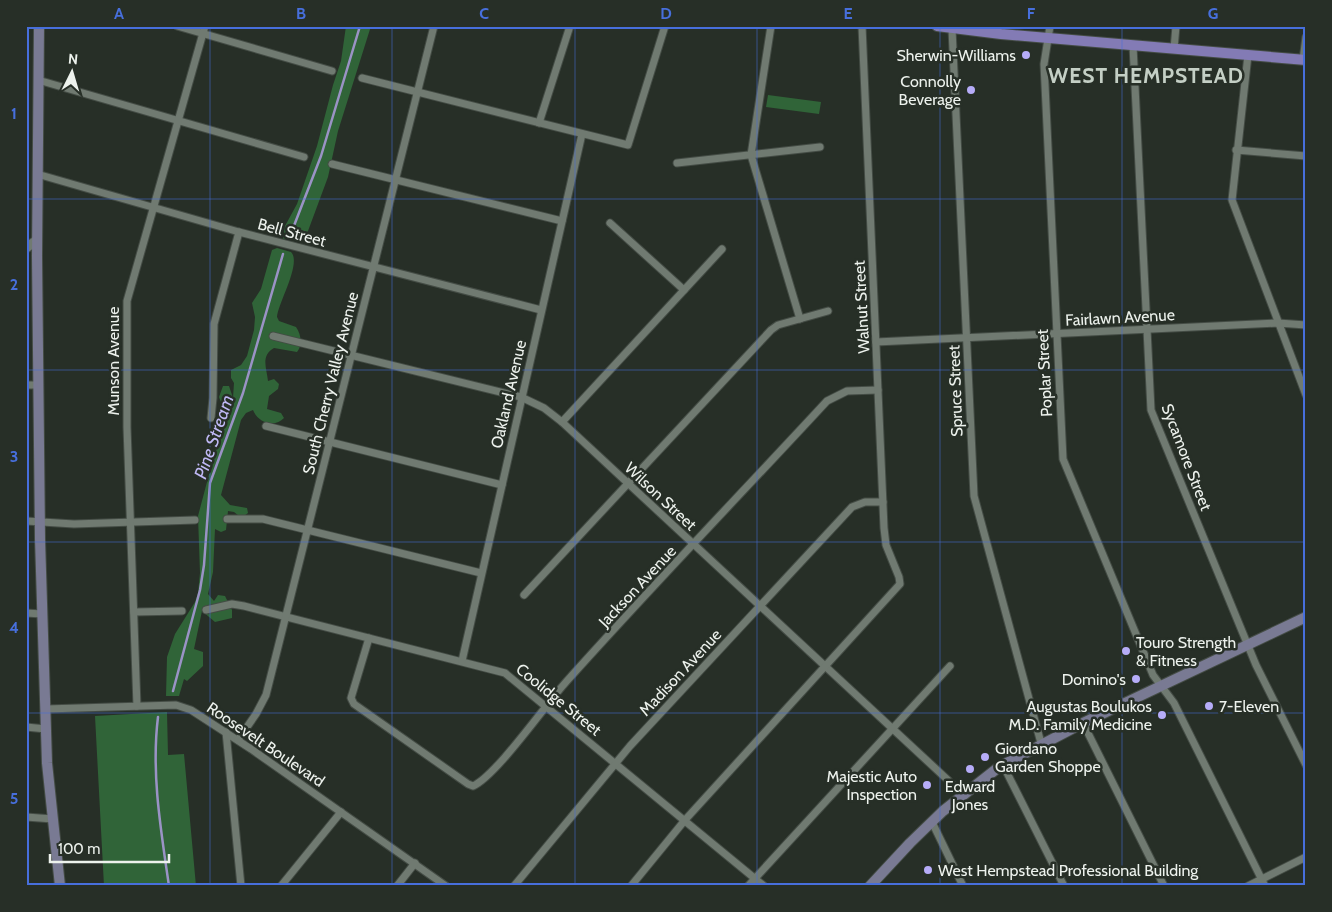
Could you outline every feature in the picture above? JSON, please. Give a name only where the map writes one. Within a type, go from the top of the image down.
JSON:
[{"type":"main road","points":[[39,26],[37,240],[32,385],[40,522],[46,729],[60,886]]},
{"type":"main road","points":[[937,26],[1133,46],[1305,60]]},
{"type":"main road","points":[[870,886],[932,822],[1004,765],[1083,723],[1306,617]]},
{"type":"street","points":[[177,26],[204,30],[332,71]]},
{"type":"street","name":"South Cherry Valley Avenue","points":[[238,740],[256,714],[266,695],[434,26]]},
{"type":"street","points":[[539,123],[570,26]]},
{"type":"street","points":[[362,78],[628,145],[665,26]]},
{"type":"street","points":[[771,26],[751,155],[800,319]]},
{"type":"street","name":"Walnut Street","points":[[826,668],[900,584],[886,545],[883,502],[862,26]]},
{"type":"street","name":"Poplar Street","points":[[1050,26],[1044,64],[1063,459],[1153,675],[1174,703],[1264,882]]},
{"type":"street","points":[[1174,49],[1176,26]]},
{"type":"street","name":"Spruce Street","points":[[952,28],[974,496],[1041,744]]},
{"type":"street","name":"Munson Avenue","points":[[137,706],[126,301],[204,30]]},
{"type":"street","points":[[1305,60],[1306,38]]},
{"type":"street","name":"Sycamore Street","points":[[1133,46],[1151,410],[1247,644],[1306,765]]},
{"type":"street","points":[[1248,55],[1236,150],[1232,200],[1306,395]]},
{"type":"street","points":[[38,80],[304,157]]},
{"type":"street","name":"Oakland Avenue","points":[[462,661],[582,134]]},
{"type":"street","points":[[677,163],[820,147]]},
{"type":"street","points":[[1236,150],[1306,156]]},
{"type":"street","points":[[332,164],[562,221]]},
{"type":"street","name":"Bell Street","points":[[38,174],[239,232],[541,310]]},
{"type":"street","points":[[610,222],[684,290]]},
{"type":"street","points":[[211,418],[214,324],[239,232]]},
{"type":"street","points":[[26,248],[37,240]]},
{"type":"street","points":[[562,422],[722,249]]},
{"type":"street","points":[[524,595],[771,330],[828,310]]},
{"type":"street","name":"Fairlawn Avenue","points":[[876,342],[1278,323],[1306,325]]},
{"type":"street","name":"Wilson Street","points":[[273,336],[521,397],[544,408],[562,422],[964,795]]},
{"type":"street","name":"Jackson Avenue","points":[[368,638],[351,698],[354,704],[473,786],[496,766],[546,706],[827,401],[847,391],[878,390]]},
{"type":"street","points":[[266,426],[502,485]]},
{"type":"street","name":"Madison Avenue","points":[[514,886],[616,763],[852,507],[865,502],[883,502]]},
{"type":"street","points":[[227,519],[263,518],[481,573]]},
{"type":"street","points":[[26,521],[74,524],[195,520]]},
{"type":"street","name":"Coolidge Street","points":[[206,610],[232,604],[505,673],[764,886]]},
{"type":"street","points":[[134,612],[182,611]]},
{"type":"street","points":[[26,613],[42,614]]},
{"type":"street","points":[[748,886],[950,666]]},
{"type":"street","points":[[631,886],[685,820],[826,668]]},
{"type":"street","name":"Roosevelt Boulevard","points":[[46,709],[182,706],[238,740],[446,886]]},
{"type":"street","points":[[1083,723],[1164,886]]},
{"type":"street","points":[[26,727],[46,729]]},
{"type":"street","points":[[226,732],[241,886]]},
{"type":"street","points":[[1004,765],[1064,886]]},
{"type":"street","points":[[281,886],[341,812]]},
{"type":"street","points":[[26,817],[53,819]]},
{"type":"street","points":[[932,822],[963,886]]},
{"type":"street","points":[[1248,886],[1264,882],[1306,857]]},
{"type":"street","points":[[397,886],[415,863]]},
{"type":"green space","points":[[346,26],[371,26],[338,131],[328,177],[308,231],[303,236],[283,239],[285,226],[297,204],[317,146],[341,61]]},
{"type":"green space","points":[[768,95],[821,102],[819,114],[766,107]]},
{"type":"green space","points":[[277,248],[291,252],[294,257],[294,265],[277,317],[279,321],[296,327],[301,339],[297,352],[274,348],[267,355],[266,359],[268,381],[274,379],[279,384],[278,389],[269,396],[267,409],[281,413],[284,418],[276,423],[267,423],[259,418],[253,410],[246,413],[241,420],[221,495],[230,505],[247,508],[248,513],[244,516],[239,516],[234,512],[228,511],[226,530],[221,532],[215,529],[213,572],[208,594],[214,601],[218,595],[225,596],[232,610],[232,618],[215,622],[202,611],[194,649],[203,652],[203,666],[187,681],[184,679],[179,696],[166,696],[167,657],[175,634],[195,602],[198,593],[200,573],[198,516],[216,448],[225,427],[226,416],[219,397],[223,386],[229,386],[233,398],[234,383],[231,378],[231,370],[241,365],[247,356],[254,330],[255,317],[252,303],[261,289],[272,250]]},
{"type":"green space","points":[[167,712],[168,755],[184,754],[196,886],[104,886],[95,716]]},
{"type":"waterway","name":"Pine Stream","points":[[290,236],[321,156],[360,26]]},
{"type":"waterway","name":"Pine Stream","points":[[173,691],[200,590],[204,565],[210,483],[243,393],[283,254]]},
{"type":"waterway","name":"Pine Stream","points":[[158,717],[156,781],[169,886]]},
{"type":"place","name":"Sherwin-Williams","points":[[1026,55]]},
{"type":"place","name":"Connolly Beverage","points":[[971,90]]},
{"type":"place","name":"Touro Strength & Fitness","points":[[1126,651]]},
{"type":"place","name":"Domino's","points":[[1136,679]]},
{"type":"place","name":"7-Eleven","points":[[1209,706]]},
{"type":"place","name":"Augustas Boulukos M.D. Family Medicine","points":[[1162,715]]},
{"type":"place","name":"Giordano Garden Shoppe","points":[[985,757]]},
{"type":"place","name":"Edward Jones","points":[[970,769]]},
{"type":"place","name":"Majestic Auto Inspection","points":[[927,785]]},
{"type":"place","name":"West Hempstead Professional Building","points":[[928,870]]},
{"type":"district","name":"WEST HEMPSTEAD","points":[[1146,76]]}]
